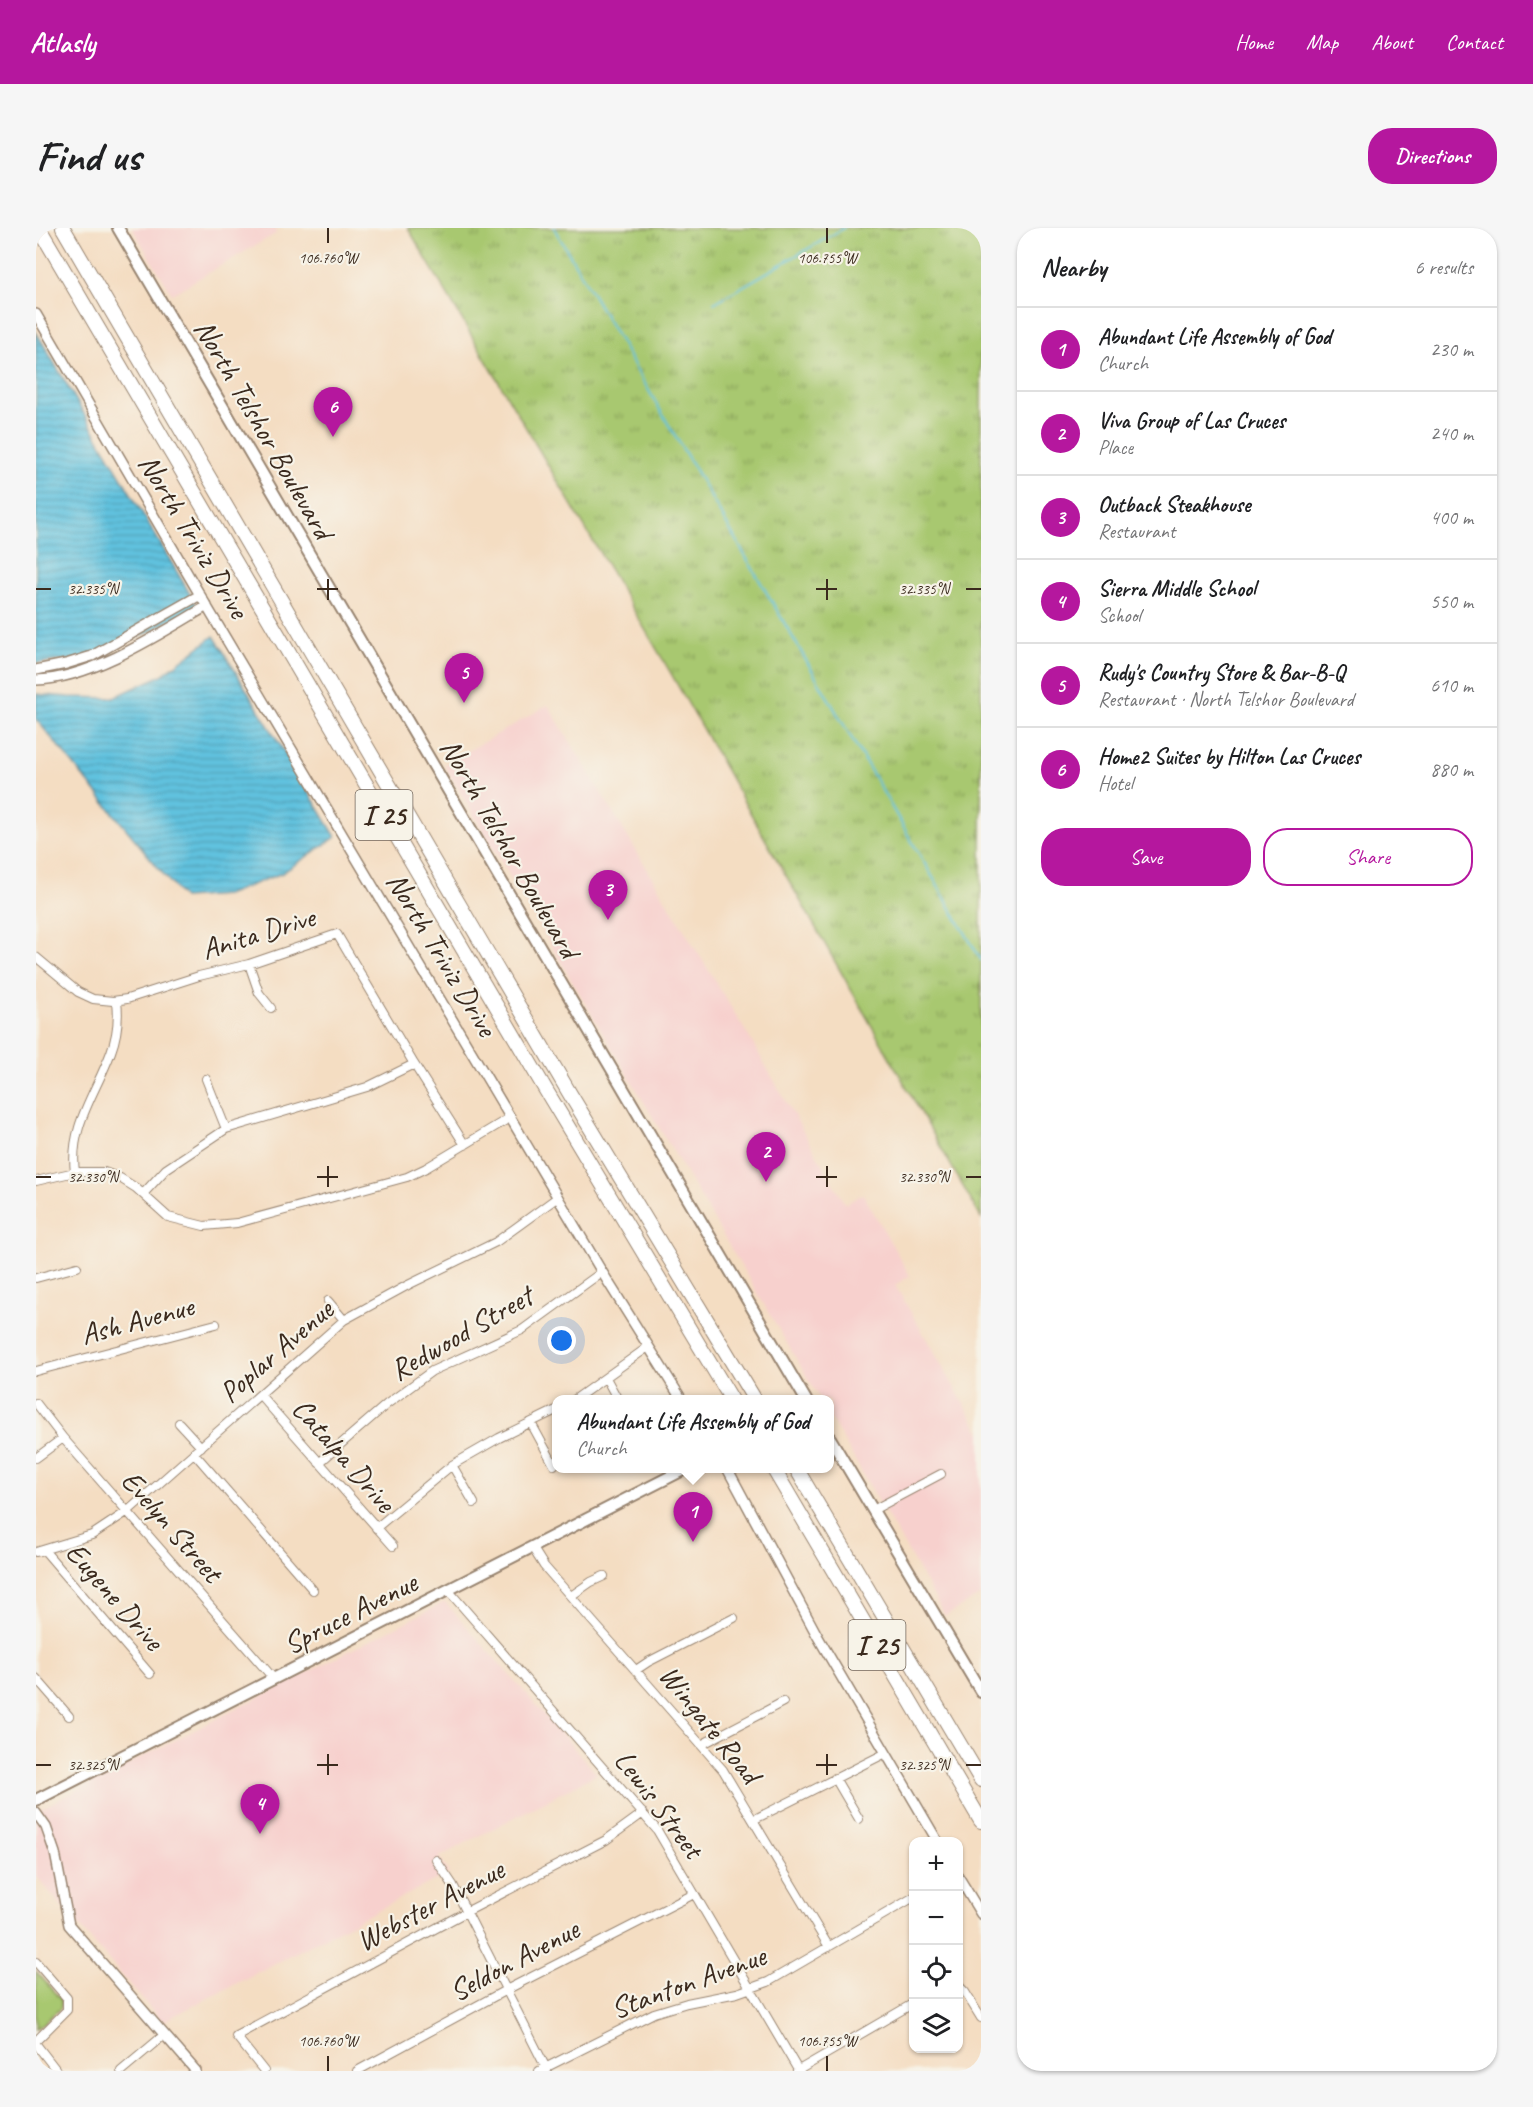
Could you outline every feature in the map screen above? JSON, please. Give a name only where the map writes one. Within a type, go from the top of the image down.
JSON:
[{"type":"highway","name":"I 25","points":[[39,228],[535,1071],[729,1395]]},
{"type":"highway","name":"I 25","points":[[63,228],[558,1074],[752,1395]]},
{"type":"highway","name":"I 25","points":[[776,1473],[981,1821]]},
{"type":"highway","name":"I 25","points":[[799,1473],[981,1780]]},
{"type":"main road","name":"North Telshor Boulevard","points":[[118,228],[803,1395]]},
{"type":"main road","points":[[834,1445],[981,1692]]},
{"type":"main road","name":"Spruce Avenue","points":[[36,1800],[677,1473]]},
{"type":"street","name":"North Triviz Drive","points":[[36,314],[602,1272],[679,1395]]},
{"type":"street","points":[[36,670],[92,656],[200,595]]},
{"type":"street","points":[[36,680],[95,666],[207,606]]},
{"type":"street","name":"Anita Drive","points":[[36,957],[69,986],[83,994],[98,1000],[117,1001],[199,976],[249,964],[337,934],[465,1145]]},
{"type":"street","points":[[249,964],[259,993],[271,1008]]},
{"type":"street","points":[[75,1172],[75,1138],[112,1052],[117,1031],[117,1001]]},
{"type":"street","points":[[143,1194],[166,1169],[226,1129],[367,1087],[414,1064]]},
{"type":"street","points":[[206,1079],[226,1129]]},
{"type":"street","points":[[36,1181],[75,1172],[92,1171],[109,1174],[125,1181],[143,1194],[168,1217],[204,1226],[237,1223],[401,1179],[426,1168],[511,1117]]},
{"type":"street","name":"Poplar Avenue","points":[[40,1551],[92,1535],[128,1511],[344,1320],[408,1285],[496,1242],[558,1197]]},
{"type":"street","points":[[36,1278],[77,1267]]},
{"type":"street","name":"Redwood Street","points":[[319,1463],[387,1404],[432,1371],[522,1330],[602,1272]]},
{"type":"street","points":[[328,1301],[344,1320]]},
{"type":"street","name":"Ash Avenue","points":[[36,1371],[216,1324]]},
{"type":"street","points":[[581,1395],[648,1347]]},
{"type":"street","points":[[606,1378],[615,1395]]},
{"type":"street","name":"Catalpa Drive","points":[[260,1395],[393,1546]]},
{"type":"street","name":"Evelyn Street","points":[[36,1404],[63,1438],[274,1679]]},
{"type":"street","points":[[376,1528],[452,1465],[499,1438],[552,1412]]},
{"type":"street","points":[[179,1423],[197,1450],[313,1590]]},
{"type":"street","points":[[531,1423],[552,1461]]},
{"type":"street","points":[[36,1458],[63,1438]]},
{"type":"street","points":[[452,1465],[474,1503]]},
{"type":"street","points":[[730,1473],[779,1569],[935,1837]]},
{"type":"street","points":[[873,1510],[941,1474]]},
{"type":"street","name":"Wingate Road","points":[[532,1547],[541,1562],[729,1779],[829,1947]]},
{"type":"street","name":"Eugene Drive","points":[[40,1551],[150,1674]]},
{"type":"street","points":[[571,1596],[604,1576]]},
{"type":"street","name":"Lewis Street","points":[[448,1590],[643,1813],[661,1837],[798,2071]]},
{"type":"street","points":[[636,1670],[734,1618]]},
{"type":"street","points":[[36,1678],[69,1716]]},
{"type":"street","points":[[701,1745],[783,1702]]},
{"type":"street","points":[[753,1820],[886,1753]]},
{"type":"street","points":[[835,1778],[859,1819]]},
{"type":"street","points":[[36,1813],[46,1827],[55,1853],[69,1925],[196,2071]]},
{"type":"street","name":"Webster Avenue","points":[[264,2071],[236,2036],[466,1912],[606,1840],[643,1813]]},
{"type":"street","points":[[436,1860],[466,1912],[544,2070]]},
{"type":"street","points":[[963,1884],[981,1914]]},
{"type":"street","name":"Seldon Avenue","points":[[357,2071],[506,1990],[694,1894]]},
{"type":"street","name":"Stanton Avenue","points":[[544,2070],[636,2021],[664,2010],[750,1989],[777,1977],[909,1901]]},
{"type":"street","points":[[36,1962],[67,1998],[66,2010],[36,2043],[57,2071]]},
{"type":"street","points":[[963,1990],[981,2018]]},
{"type":"street","points":[[798,2071],[909,2006]]},
{"type":"street","points":[[121,2071],[164,2036]]},
{"type":"shaded area","points":[[132,228],[274,228],[277,233],[172,294]]},
{"type":"shaded area","points":[[548,705],[752,1042],[845,1204],[863,1194],[910,1276],[895,1285],[981,1433],[981,1595],[945,1616],[834,1424],[834,1395],[818,1395],[444,765]]},
{"type":"shaded area","points":[[445,1602],[597,1774],[439,1857],[449,1873],[162,2022],[36,1876],[36,1811]]},
{"type":"green space","points":[[408,228],[981,228],[981,1218],[669,670]]},
{"type":"green space","points":[[36,1971],[61,2000],[61,2008],[36,2029]]},
{"type":"water","points":[[36,332],[197,606],[147,633],[88,659],[36,663]]},
{"type":"water","points":[[214,636],[336,837],[282,873],[226,895],[183,898],[36,719],[36,694],[113,698],[162,675]]},
{"type":"waterway","points":[[554,228],[981,960]]},
{"type":"waterway","points":[[714,303],[844,228]]},
{"type":"place","name":"Home2 Suites by Hilton Las Cruces","points":[[333,437]]},
{"type":"place","name":"Rudy's Country Store & Bar-B-Q","points":[[464,703]]},
{"type":"place","name":"Outback Steakhouse","points":[[608,920]]},
{"type":"place","name":"Viva Group of Las Cruces","points":[[766,1182]]},
{"type":"place","name":"Abundant Life Assembly of God","points":[[693,1542]]},
{"type":"place","name":"Sierra Middle School","points":[[260,1834]]}]
